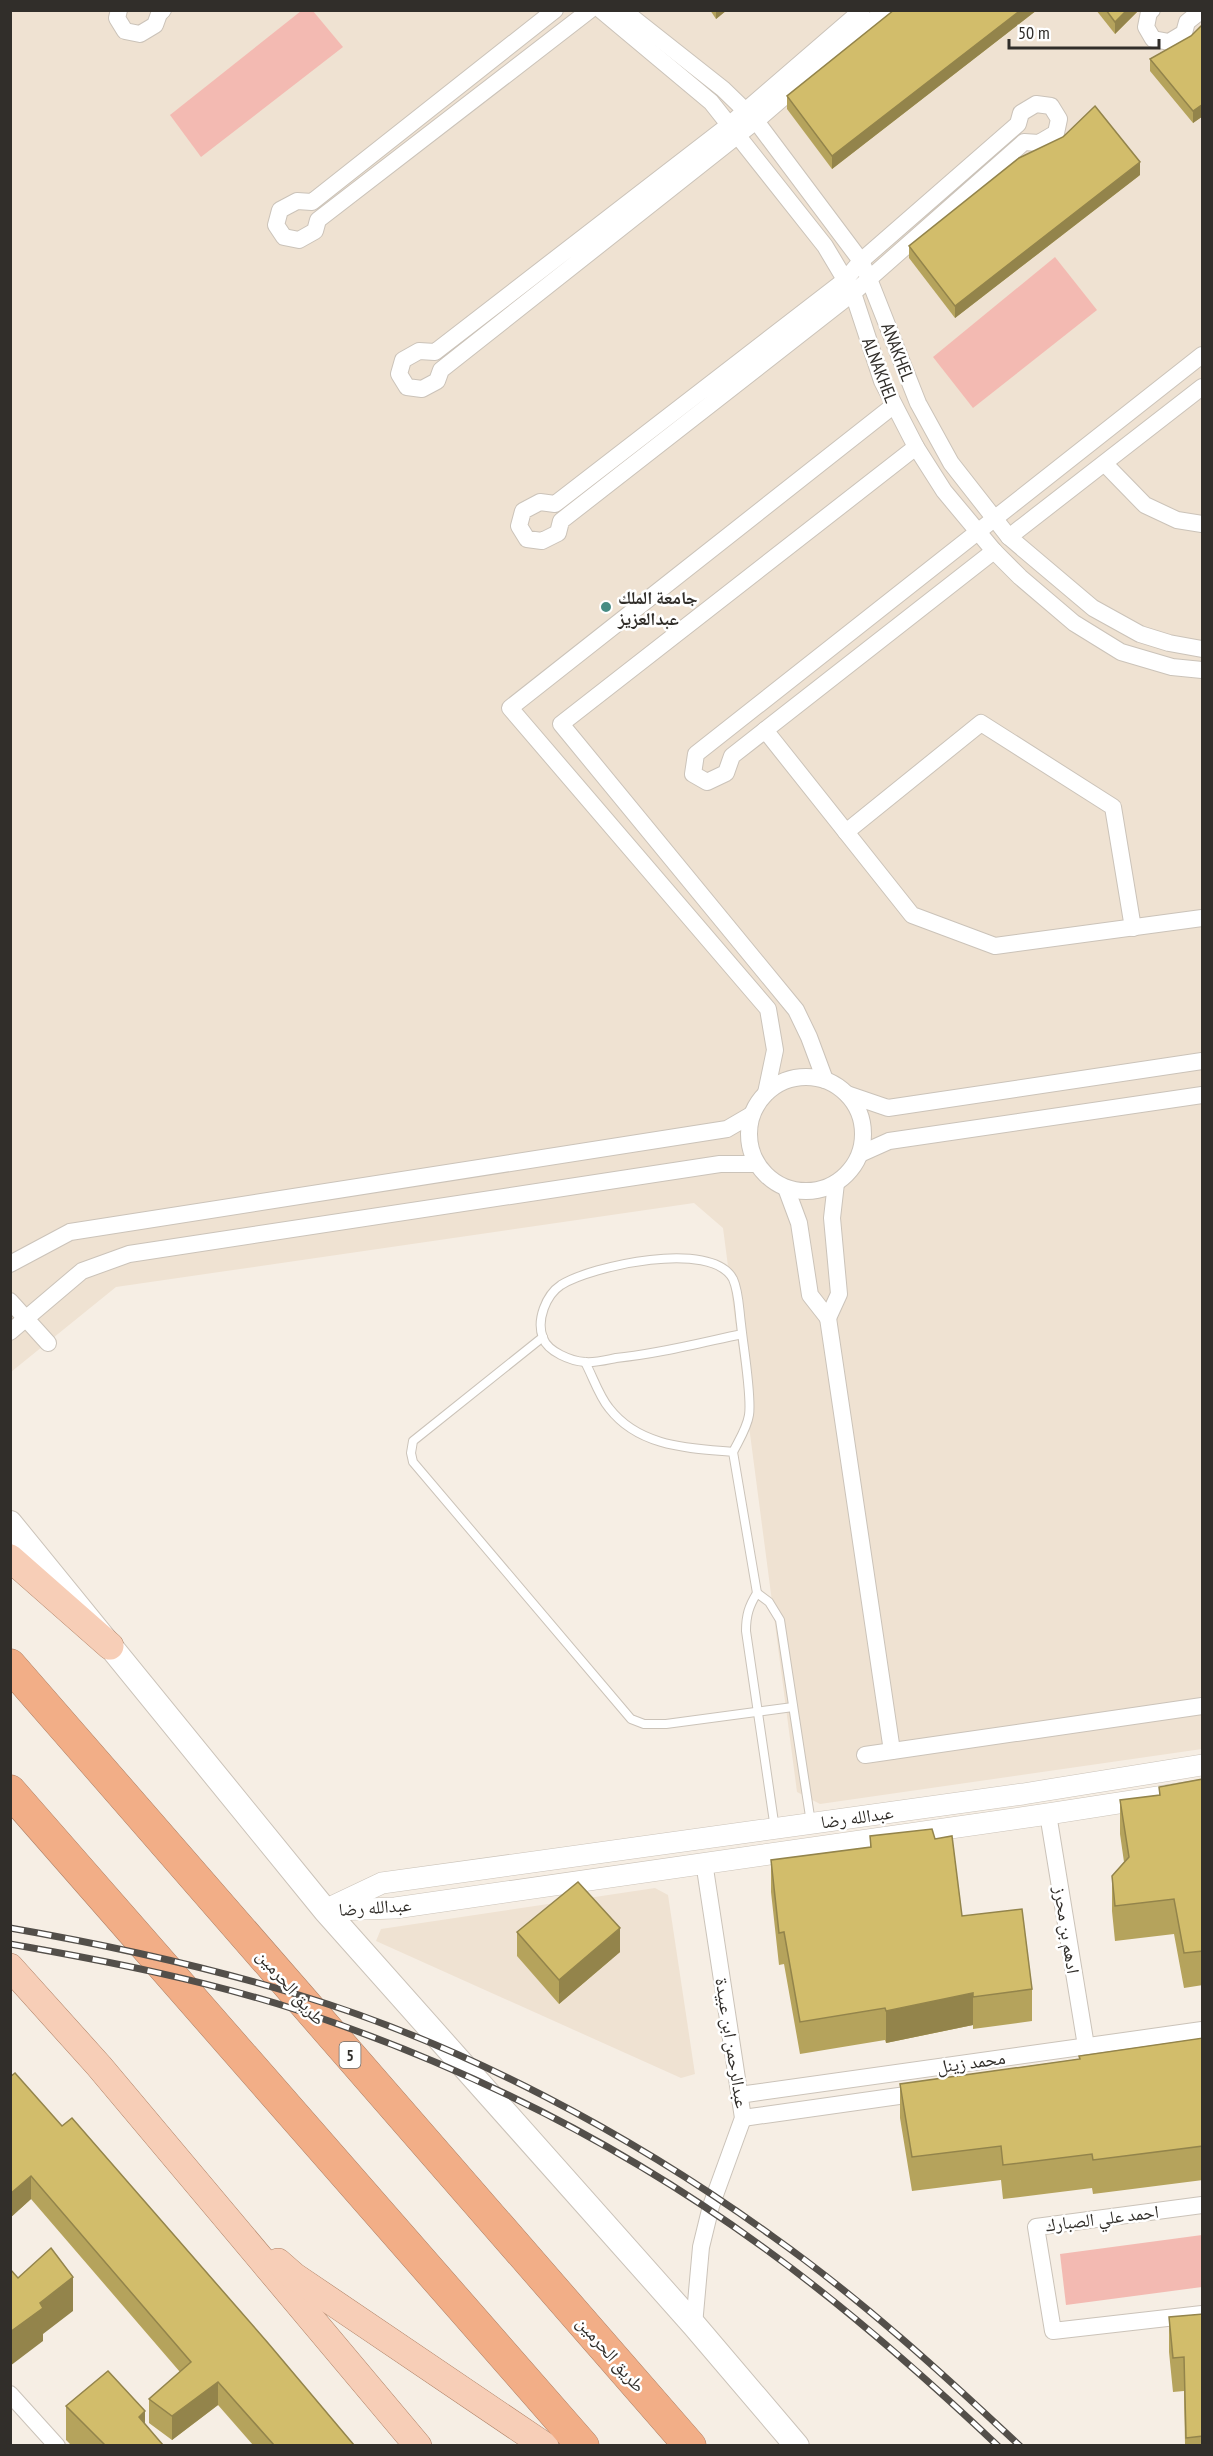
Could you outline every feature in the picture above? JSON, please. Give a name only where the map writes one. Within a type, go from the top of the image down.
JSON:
[{"type":"highway","name":"طريق الحرمين","points":[[10,1665],[690,2445]]},
{"type":"highway","points":[[10,1791],[583,2445]]},
{"type":"main road","points":[[10,1523],[325,1910],[694,2325],[797,2445]]},
{"type":"main road","points":[[10,1558],[111,1646]]},
{"type":"main road","points":[[13,1974],[99,2066],[418,2445]]},
{"type":"main road","points":[[225,2216],[294,2276],[545,2445]]},
{"type":"street","points":[[119,10],[117,18],[125,31],[140,34],[156,25],[159,14],[163,10]]},
{"type":"street","points":[[555,10],[312,202],[297,201],[280,210],[276,225],[284,237],[299,240],[315,231],[318,220],[590,10]]},
{"type":"street","name":"ALNAKHEL","points":[[601,10],[711,102],[825,246],[849,286],[893,406],[944,491],[994,550],[1020,577],[1074,623],[1121,652],[1172,667],[1203,670]]},
{"type":"street","name":"ANAKHEL","points":[[624,10],[723,89],[751,115],[861,261],[918,403],[951,463],[1010,537],[1093,608],[1140,634],[1169,643],[1203,649]]},
{"type":"street","points":[[751,115],[862,10]]},
{"type":"street","points":[[734,129],[435,352],[419,351],[403,360],[399,374],[406,387],[422,389],[437,381],[441,370],[734,129],[751,115],[885,10]]},
{"type":"street","points":[[1152,10],[1149,12],[1146,27],[1153,39],[1169,42],[1184,33],[1187,22],[1202,10]]},
{"type":"street","points":[[869,279],[849,286],[555,504],[540,502],[523,511],[519,526],[527,539],[542,541],[558,533],[561,521],[849,286],[861,261],[1018,124],[1021,112],[1036,104],[1051,106],[1059,119],[1056,134],[1039,143],[1024,142],[869,279]]},
{"type":"street","points":[[994,550],[732,756],[726,773],[707,782],[693,774],[696,754],[1203,356]]},
{"type":"street","points":[[1010,537],[1203,387]]},
{"type":"street","points":[[10,1264],[70,1232],[726,1129],[751,1114],[765,1093],[775,1050],[768,1009],[510,708],[893,406]]},
{"type":"street","points":[[825,1080],[796,1010],[561,724],[916,447]]},
{"type":"street","points":[[1105,464],[1145,505],[1177,520],[1203,524]]},
{"type":"street","points":[[846,832],[981,723],[1113,807],[1133,928]]},
{"type":"street","points":[[765,730],[912,915],[995,946],[1203,918]]},
{"type":"street","points":[[765,1093],[787,1080],[806,1077],[825,1080],[847,1094],[888,1108],[1203,1061]]},
{"type":"street","points":[[751,1114],[748,1140],[756,1164],[774,1183],[786,1188],[811,1191],[836,1183],[846,1175],[860,1154],[863,1141],[862,1122],[855,1104],[847,1094]]},
{"type":"street","points":[[860,1154],[889,1141],[1203,1095]]},
{"type":"street","points":[[10,1332],[82,1271],[129,1254],[720,1164],[756,1164]]},
{"type":"street","points":[[828,1318],[839,1294],[832,1218],[836,1183]]},
{"type":"street","points":[[786,1188],[799,1224],[810,1295],[828,1318],[892,1751]]},
{"type":"street","points":[[10,1301],[48,1343]]},
{"type":"street","points":[[865,1755],[1203,1706]]},
{"type":"street","name":"عبدالله رضا","points":[[325,1910],[382,1883],[1023,1794],[1203,1765]]},
{"type":"street","name":"عبدالله رضا","points":[[325,1910],[395,1908],[1203,1790]]},
{"type":"street","name":"ادهم بن محرز","points":[[1048,1814],[1086,2046]]},
{"type":"street","name":"عبدالرحمن ابن عبيدة","points":[[694,2325],[701,2247],[711,2206],[743,2118],[704,1862]]},
{"type":"street","name":"محمد زينل","points":[[739,2095],[1203,2030]]},
{"type":"street","name":"محمد زينل","points":[[743,2118],[932,2091]]},
{"type":"street","name":"احمد علي الصبارك","points":[[1203,2205],[1036,2227],[1053,2331],[1203,2314]]},
{"type":"street","points":[[12,2396],[57,2445]]},
{"type":"lane","points":[[742,1334],[630,1357],[585,1362],[569,1358],[551,1349],[543,1337],[542,1318],[546,1300],[560,1285],[590,1273],[654,1258],[691,1259],[723,1269],[733,1278],[742,1334],[750,1412],[746,1427],[733,1452],[758,1593],[769,1602],[780,1620],[811,1823]]},
{"type":"lane","points":[[543,1337],[413,1441],[411,1453],[413,1462],[631,1719],[644,1724],[666,1724],[793,1707]]},
{"type":"lane","points":[[585,1362],[608,1407],[627,1426],[652,1441],[733,1452]]},
{"type":"lane","points":[[758,1593],[750,1604],[746,1617],[775,1828]]},
{"type":"shaded area","name":"جامعة الملك عبدالعزيز","points":[[11,11],[1202,11],[1202,1749],[820,1804],[797,1792],[723,1228],[694,1203],[116,1287],[11,1372]]},
{"type":"shaded area","points":[[301,11],[313,11],[343,47],[201,157],[170,115]]},
{"type":"shaded area","points":[[1055,257],[1097,310],[973,408],[933,357]]},
{"type":"shaded area","points":[[655,1888],[668,1895],[695,2074],[681,2078],[376,1941],[381,1929]]},
{"type":"shaded area","points":[[1202,2235],[1202,2287],[1066,2305],[1060,2254]]},
{"type":"building","points":[[894,10],[1021,10],[832,156],[787,96]]},
{"type":"building","points":[[1106,10],[1127,10],[1115,22]]},
{"type":"building","points":[[1203,24],[1203,104],[1193,111],[1150,59],[1191,36]]},
{"type":"building","points":[[1095,106],[1140,162],[955,306],[909,246],[1019,158],[1063,137]]},
{"type":"building","points":[[1203,1779],[1203,1951],[1184,1953],[1174,1899],[1115,1906],[1112,1876],[1129,1857],[1120,1800],[1160,1795],[1159,1787]]},
{"type":"building","points":[[932,1829],[935,1839],[952,1836],[962,1916],[1022,1909],[1032,1989],[973,1997],[973,1993],[886,2011],[885,2008],[800,2022],[784,1932],[779,1933],[771,1860],[871,1847],[870,1836]]},
{"type":"building","points":[[578,1882],[620,1928],[559,1980],[517,1932]]},
{"type":"building","points":[[1203,2038],[1203,2146],[1093,2160],[1092,2154],[1003,2165],[1001,2146],[912,2157],[900,2084],[1080,2059],[1079,2056]]},
{"type":"building","points":[[15,2073],[62,2126],[72,2118],[354,2445],[274,2445],[218,2382],[172,2416],[149,2399],[191,2362],[31,2176],[10,2194],[10,2077]]},
{"type":"building","points":[[51,2248],[73,2277],[40,2303],[43,2308],[10,2332],[10,2269],[18,2278]]},
{"type":"building","points":[[1203,2314],[1203,2436],[1186,2438],[1184,2357],[1173,2358],[1169,2317]]},
{"type":"building","points":[[108,2371],[145,2411],[139,2417],[163,2445],[105,2445],[66,2406]]},
{"type":"railway","points":[[10,1928],[156,1957],[299,1995],[423,2040],[545,2096],[662,2163],[805,2260],[900,2337],[1020,2446]]},
{"type":"railway","points":[[10,1944],[155,1972],[227,1989],[297,2010],[420,2056],[540,2111],[655,2175],[764,2248],[884,2343],[998,2446]]},
{"type":"place","name":"جامعة الملك عبدالعزيز","points":[[606,607]]}]
